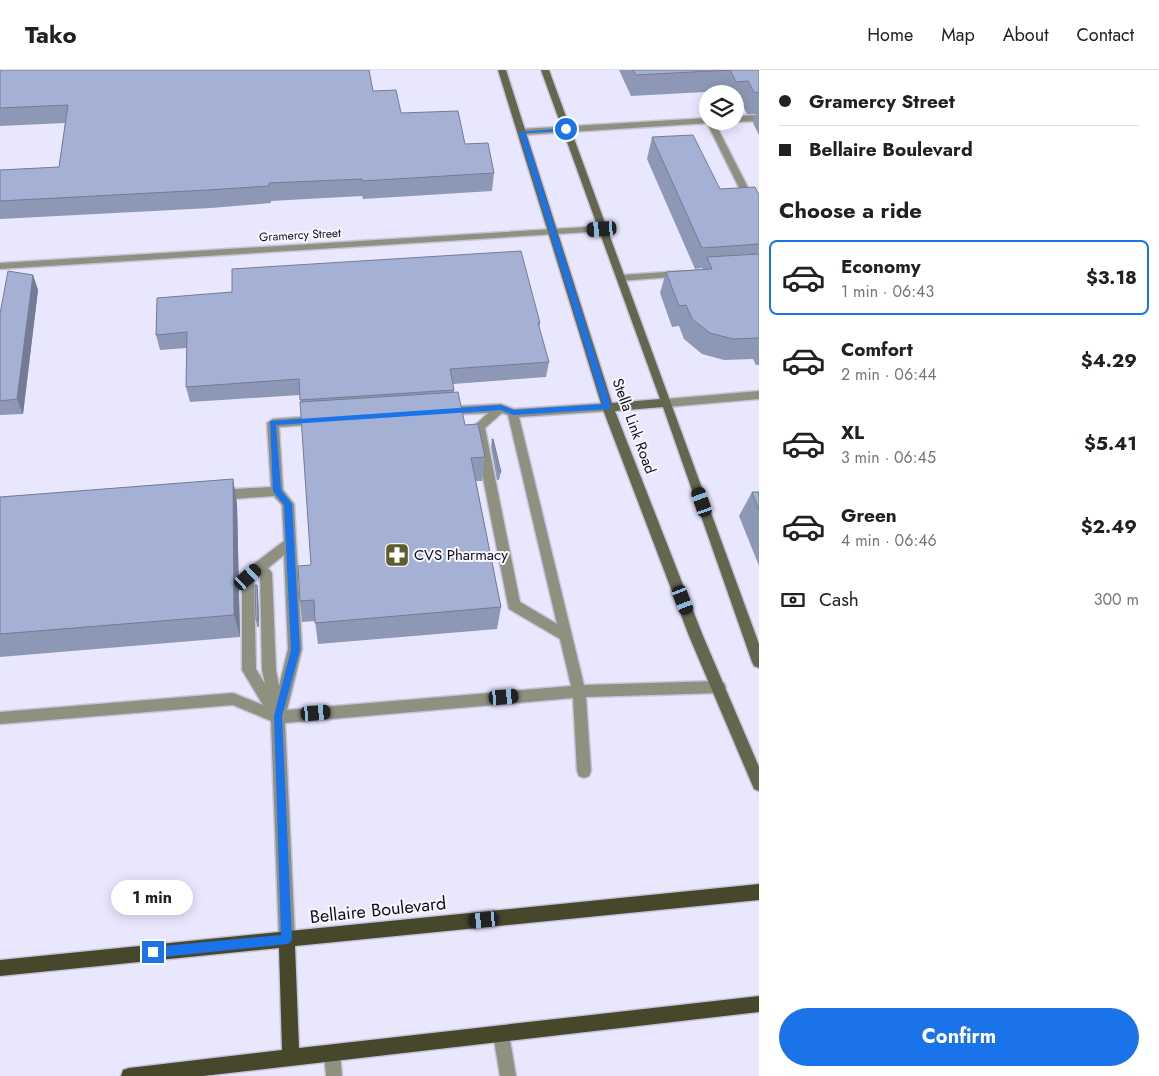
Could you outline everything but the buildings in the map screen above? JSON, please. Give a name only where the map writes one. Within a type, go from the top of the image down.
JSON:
[{"type":"main road","name":"Stella Link Road","points":[[502,70],[608,407],[696,636],[759,784]]},
{"type":"main road","points":[[545,70],[667,403],[759,662]]},
{"type":"main road","points":[[608,407],[667,403]]},
{"type":"main road","name":"Bellaire Boulevard","points":[[0,968],[759,892]]},
{"type":"main road","points":[[287,939],[291,1057]]},
{"type":"main road","points":[[129,1076],[212,1071],[291,1057],[759,1004]]},
{"type":"street","points":[[744,119],[759,118]]},
{"type":"street","points":[[522,132],[699,122]]},
{"type":"street","points":[[714,130],[759,218]]},
{"type":"street","name":"Gramercy Street","points":[[0,266],[602,229]]},
{"type":"street","points":[[621,278],[690,274]]},
{"type":"street","points":[[667,403],[759,395]]},
{"type":"street","points":[[432,412],[608,407]]},
{"type":"street","points":[[507,410],[579,691],[584,771]]},
{"type":"street","points":[[507,410],[479,427],[514,604],[566,636]]},
{"type":"street","points":[[278,716],[295,650],[288,504],[277,491],[273,423],[332,419]]},
{"type":"street","points":[[208,496],[277,491]]},
{"type":"street","points":[[278,716],[249,670],[248,577],[290,543]]},
{"type":"street","points":[[259,567],[266,573],[269,670],[278,716],[287,939]]},
{"type":"street","points":[[0,718],[233,699],[278,716],[579,691],[719,687]]},
{"type":"street","points":[[501,1034],[508,1076]]},
{"type":"street","points":[[332,1053],[334,1076]]},
{"type":"place","name":"CVS Pharmacy","points":[[397,555]]},
{"type":"route","points":[[153,952],[287,939],[278,716],[295,650],[288,504],[277,491],[273,423],[501,408],[513,413],[608,407],[522,132],[566,129]]}]
